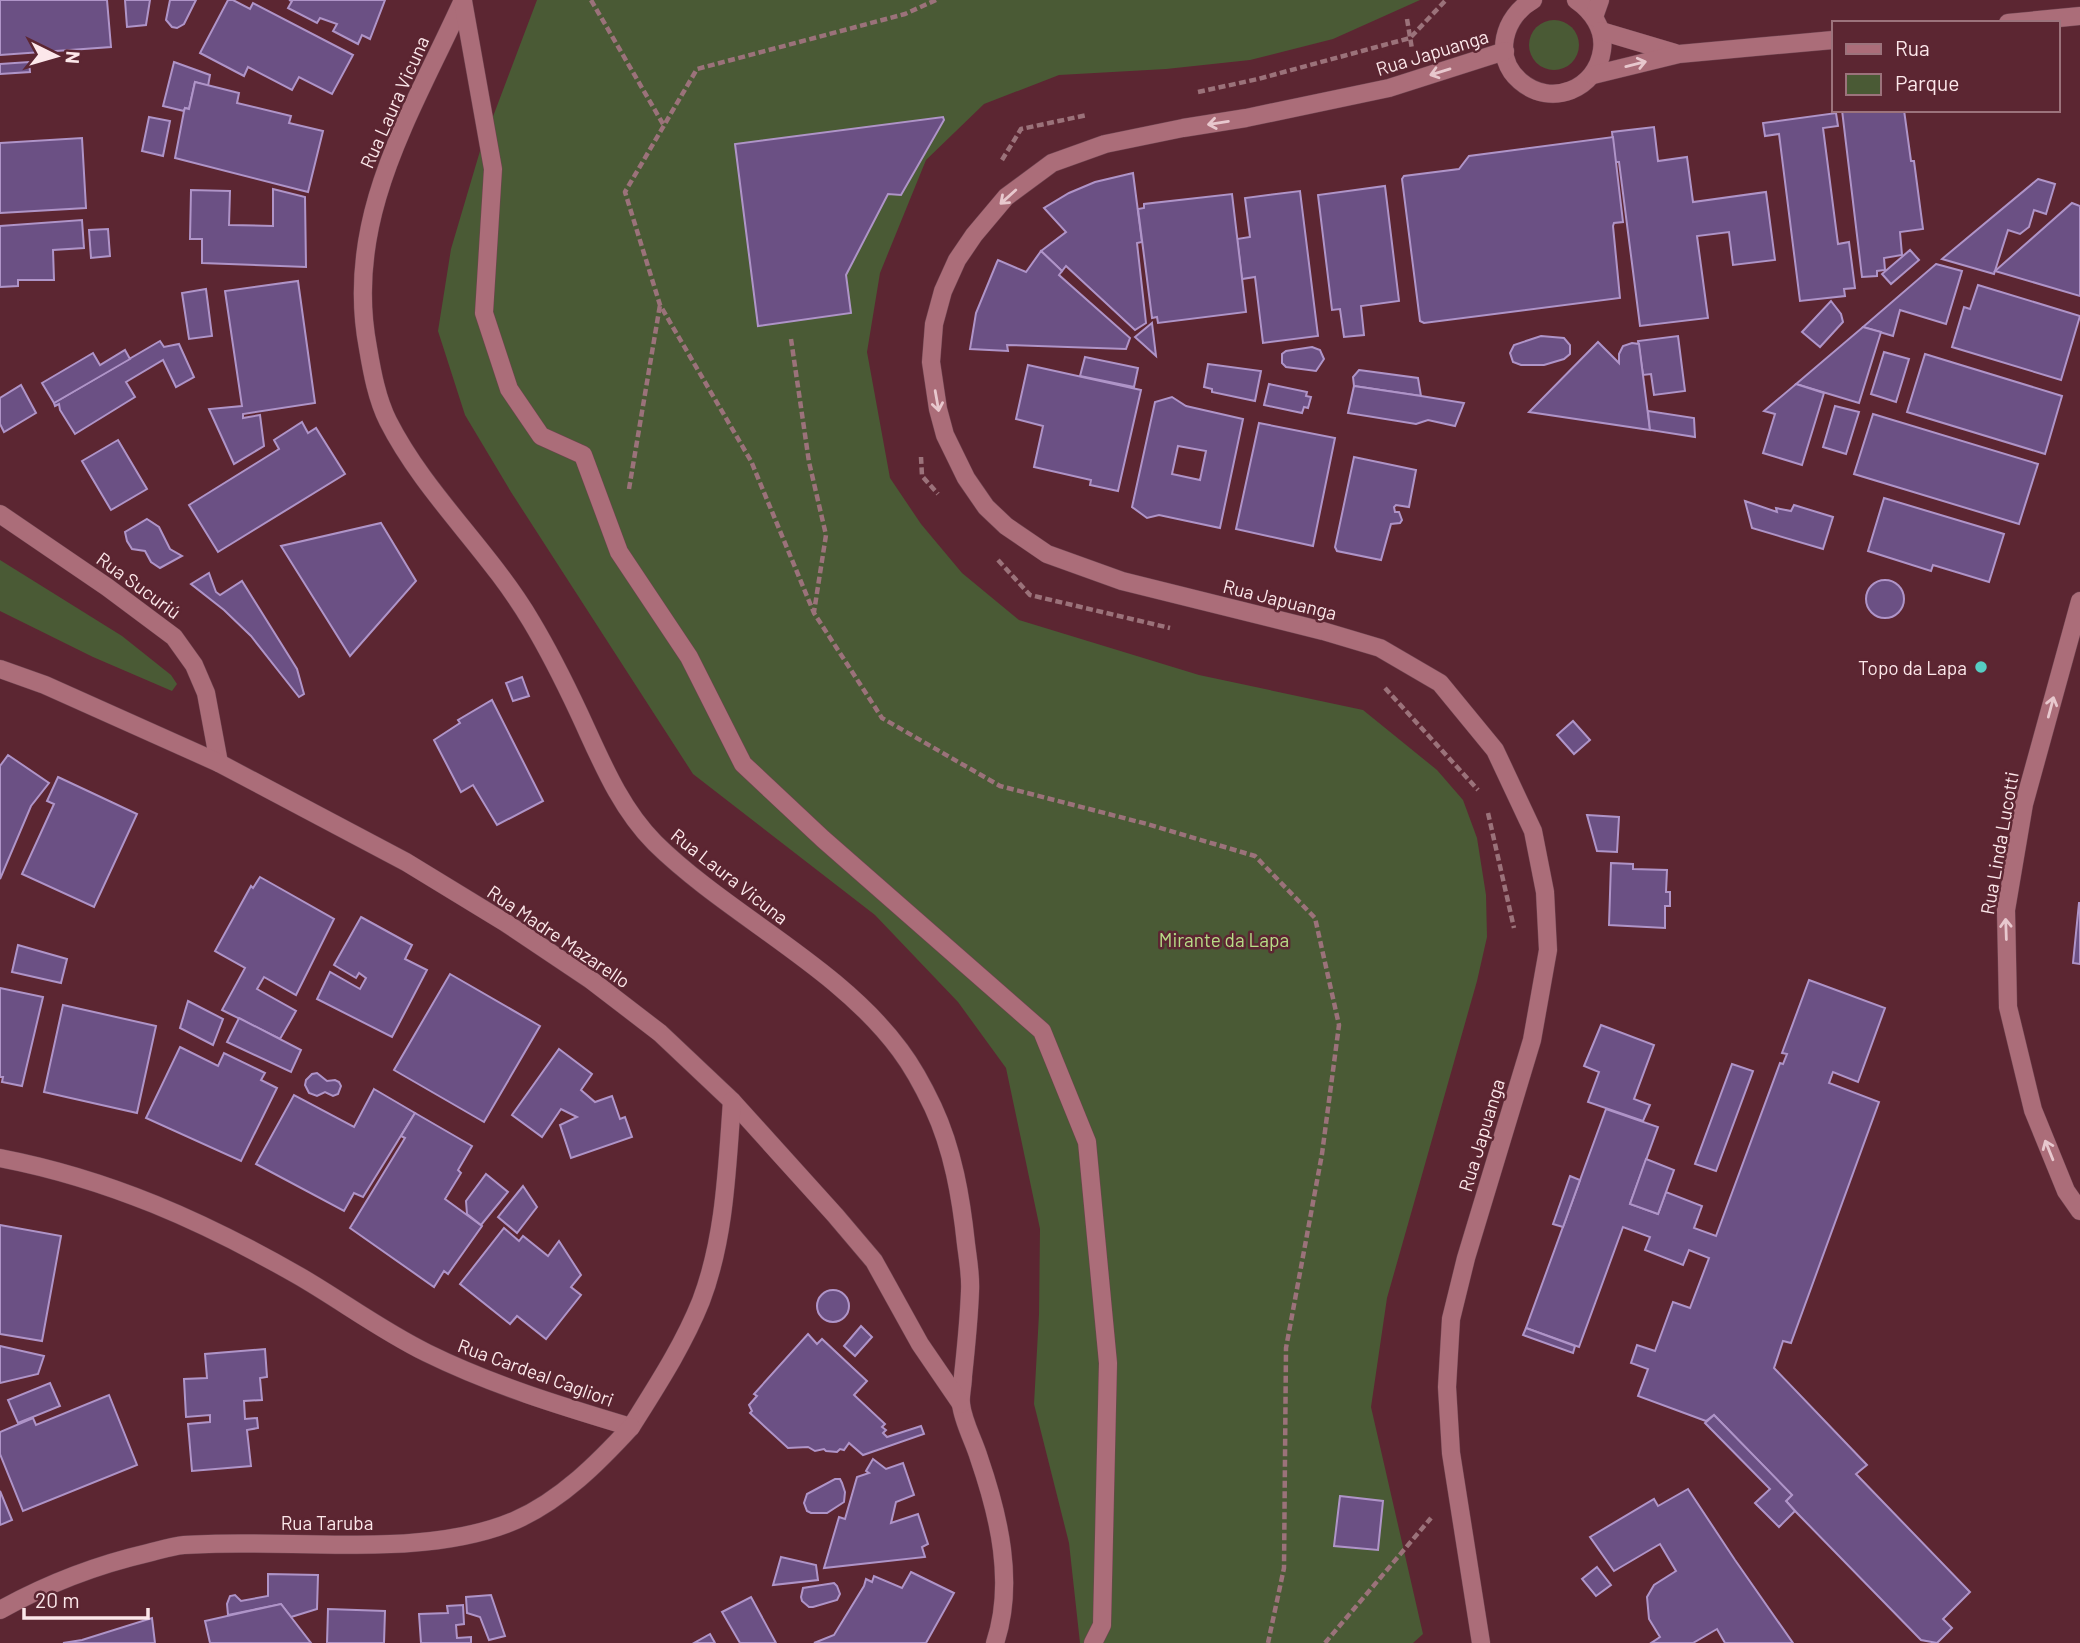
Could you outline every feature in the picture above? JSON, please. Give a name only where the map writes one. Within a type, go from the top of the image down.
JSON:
[{"type":"street","points":[[1533,0],[1523,5],[1512,18],[1505,34],[1505,51],[1510,67],[1519,81],[1534,90],[1550,94],[1567,92],[1581,86],[1592,75],[1600,61],[1603,46],[1598,16]]},
{"type":"street","points":[[1576,0],[1598,16],[1679,54]]},
{"type":"street","points":[[463,1],[493,169],[484,313],[509,389],[541,436],[583,455],[619,552],[689,657],[743,764],[822,839],[1042,1031],[1087,1142],[1108,1363],[1101,1625],[1093,1643]]},
{"type":"street","name":"Rua Laura Vicuna","points":[[463,1],[398,136],[380,187],[362,259],[363,326],[372,373],[387,419],[415,464],[449,511],[495,566],[528,616],[559,671],[618,794],[650,839],[684,870],[835,984],[864,1010],[901,1051],[933,1107],[948,1147],[961,1199],[971,1284],[961,1404],[990,1491],[1003,1546],[1004,1597],[995,1643]]},
{"type":"street","points":[[2029,21],[2080,16]]},
{"type":"street","points":[[1592,75],[1679,54],[1832,40]]},
{"type":"street","name":"Rua Japuanga","points":[[1480,1643],[1451,1453],[1447,1387],[1451,1319],[1477,1218],[1532,1040],[1548,950],[1545,892],[1533,831],[1495,750],[1480,731],[1440,684],[1380,648],[1323,631],[1122,581],[1047,554],[1006,526],[986,507],[966,478],[945,435],[931,362],[934,324],[943,291],[957,260],[1006,197],[1052,163],[1105,144],[1389,88],[1505,51]]},
{"type":"street","name":"Rua Sucuriú","points":[[0,514],[174,636],[194,665],[206,694],[219,763]]},
{"type":"street","name":"Rua Linda Lucotti","points":[[2080,601],[2024,804],[2006,910],[2008,1007],[2033,1110],[2066,1191],[2080,1211]]},
{"type":"street","name":"Rua Madre Mazarello","points":[[0,669],[68,695],[219,763],[406,862],[517,930],[591,980],[660,1033],[732,1101],[835,1214],[874,1261],[920,1344],[961,1404]]},
{"type":"street","name":"Rua Cardeal Cagliori","points":[[0,1158],[52,1168],[129,1193],[222,1235],[300,1277],[373,1323],[426,1352],[484,1379],[631,1427],[674,1357],[700,1302],[714,1262],[732,1101]]},
{"type":"street","name":"Rua Taruba","points":[[0,1610],[34,1591],[109,1562],[181,1545],[381,1543],[452,1539],[515,1520],[550,1499],[598,1463],[631,1427]]},
{"type":"path","points":[[591,0],[664,125]]},
{"type":"path","points":[[936,0],[905,14],[697,69],[625,192],[660,305],[751,461],[814,613],[882,718],[1000,786],[1147,824],[1255,856],[1315,918],[1339,1025],[1322,1154],[1286,1348],[1284,1568],[1268,1643]]},
{"type":"path","points":[[1192,93],[1258,79],[1410,38],[1446,0]]},
{"type":"path","points":[[999,164],[1021,129],[1100,113]]},
{"type":"path","points":[[628,497],[660,305]]},
{"type":"path","points":[[791,339],[809,462],[826,535],[814,613]]},
{"type":"path","points":[[920,450],[922,476],[940,496]]},
{"type":"path","points":[[994,555],[1030,595],[1175,629]]},
{"type":"path","points":[[1382,685],[1485,798]]},
{"type":"path","points":[[1488,812],[1516,935]]},
{"type":"path","points":[[1325,1643],[1434,1515]]},
{"type":"green space","name":"Mirante da Lapa","points":[[537,0],[1420,0],[1333,39],[1250,60],[1166,69],[1059,75],[984,104],[926,160],[880,273],[867,352],[890,478],[921,524],[962,573],[1019,620],[1199,675],[1363,710],[1437,770],[1463,800],[1477,838],[1486,895],[1487,937],[1477,981],[1387,1298],[1371,1407],[1423,1634],[1413,1643],[1080,1643],[1069,1543],[1034,1404],[1040,1229],[1006,1068],[958,1002],[875,915],[693,774],[511,492],[465,415],[438,331],[451,249],[480,151]]},
{"type":"green space","points":[[1554,20],[1572,27],[1579,45],[1572,63],[1554,70],[1536,63],[1529,45],[1536,27]]},
{"type":"green space","points":[[0,560],[122,636],[171,675],[177,684],[172,691],[93,657],[0,611]]},
{"type":"building","points":[[0,0],[107,0],[111,47],[0,55]]},
{"type":"building","points":[[125,0],[150,0],[146,25],[127,27]]},
{"type":"building","points":[[170,0],[196,0],[184,24],[177,28],[172,27],[166,20]]},
{"type":"building","points":[[228,0],[250,9],[253,3],[353,55],[332,94],[299,77],[292,90],[248,67],[244,76],[200,53]]},
{"type":"building","points":[[289,0],[385,0],[370,39],[362,35],[358,44],[333,31],[337,24],[320,18],[317,23],[288,8],[292,1]]},
{"type":"building","points":[[29,62],[30,72],[0,74],[0,64]]},
{"type":"building","points":[[174,62],[210,75],[208,86],[195,82],[189,109],[185,108],[184,111],[163,106]]},
{"type":"building","points":[[195,82],[239,93],[237,103],[291,116],[289,123],[323,131],[308,192],[175,158],[184,111],[185,108],[189,109]]},
{"type":"building","points":[[1842,112],[1904,112],[1923,229],[1900,232],[1902,255],[1884,258],[1885,270],[1877,271],[1877,276],[1862,277]]},
{"type":"building","points":[[1836,113],[1838,126],[1823,128],[1838,244],[1849,242],[1855,288],[1844,289],[1845,296],[1800,301],[1779,134],[1765,136],[1763,123]]},
{"type":"building","points":[[149,117],[170,121],[163,156],[142,151]]},
{"type":"building","points":[[943,117],[944,120],[901,195],[888,194],[846,275],[851,313],[758,326],[735,144]]},
{"type":"building","points":[[1654,127],[1658,161],[1687,157],[1693,202],[1766,192],[1775,260],[1733,265],[1729,232],[1697,236],[1708,318],[1640,326],[1619,162],[1615,162],[1612,132]]},
{"type":"building","points":[[1613,137],[1623,222],[1614,223],[1613,226],[1620,298],[1424,323],[1420,321],[1402,179],[1404,176],[1459,169],[1469,156]]},
{"type":"building","points":[[82,138],[86,208],[0,213],[0,143]]},
{"type":"building","points":[[1133,173],[1142,242],[1137,243],[1146,323],[1135,330],[1066,266],[1062,271],[1041,251],[1066,232],[1044,208],[1095,182]]},
{"type":"building","points":[[2038,179],[2055,184],[2046,214],[2034,210],[2029,227],[2020,234],[2008,230],[1994,274],[1942,259]]},
{"type":"building","points":[[1385,186],[1399,301],[1361,306],[1364,335],[1344,337],[1340,309],[1332,310],[1318,195]]},
{"type":"building","points":[[273,189],[305,197],[306,267],[202,263],[202,239],[190,239],[191,190],[230,191],[229,225],[273,226]]},
{"type":"building","points":[[1300,191],[1318,336],[1263,343],[1255,277],[1242,279],[1237,239],[1250,237],[1245,198]]},
{"type":"building","points":[[1232,194],[1246,312],[1158,323],[1157,317],[1152,318],[1138,209],[1144,208],[1144,204]]},
{"type":"building","points":[[2072,203],[2080,206],[2080,296],[1995,271]]},
{"type":"building","points":[[82,220],[84,248],[53,250],[54,280],[18,280],[18,286],[0,287],[0,226]]},
{"type":"building","points":[[108,229],[110,256],[91,258],[89,230]]},
{"type":"building","points":[[1910,250],[1919,260],[1891,284],[1882,274]]},
{"type":"building","points":[[1041,251],[1062,271],[1059,275],[1130,338],[1126,349],[1007,345],[1008,351],[970,349],[976,313],[998,260],[1026,272]]},
{"type":"building","points":[[1936,264],[1962,271],[1946,324],[1900,310],[1893,336],[1863,327]]},
{"type":"building","points":[[298,281],[315,403],[243,414],[243,418],[260,415],[264,446],[234,464],[209,409],[242,406],[225,291]]},
{"type":"building","points":[[1978,285],[2080,316],[2061,380],[1952,347],[1964,307],[1970,309]]},
{"type":"building","points":[[206,289],[212,336],[189,339],[182,293]]},
{"type":"building","points":[[1831,301],[1841,314],[1843,322],[1820,347],[1802,332]]},
{"type":"building","points":[[1152,323],[1156,356],[1135,337]]},
{"type":"building","points":[[1863,327],[1881,332],[1859,403],[1796,384]]},
{"type":"building","points":[[1541,336],[1564,338],[1570,345],[1570,354],[1564,359],[1544,365],[1521,365],[1513,362],[1510,353],[1514,345]]},
{"type":"building","points":[[1678,336],[1685,391],[1654,395],[1651,374],[1643,375],[1638,341]]},
{"type":"building","points":[[160,341],[164,347],[179,344],[194,377],[176,387],[163,360],[126,382],[135,397],[75,434],[59,404],[55,406],[54,403]]},
{"type":"building","points":[[1598,342],[1619,363],[1623,346],[1639,344],[1650,430],[1529,412]]},
{"type":"building","points":[[1312,347],[1320,350],[1324,359],[1316,371],[1286,367],[1282,363],[1282,354],[1286,351]]},
{"type":"building","points":[[125,350],[130,359],[54,403],[42,383],[93,353],[100,365]]},
{"type":"building","points":[[1884,352],[1909,359],[1896,402],[1871,394]]},
{"type":"building","points":[[1925,354],[2062,396],[2045,454],[1907,412]]},
{"type":"building","points":[[1085,357],[1138,368],[1134,387],[1080,376]]},
{"type":"building","points":[[1208,364],[1261,371],[1255,401],[1212,392],[1212,389],[1204,387]]},
{"type":"building","points":[[1028,365],[1141,390],[1118,491],[1090,485],[1091,480],[1034,467],[1043,426],[1016,419]]},
{"type":"building","points":[[1359,370],[1418,378],[1421,396],[1354,386],[1353,377]]},
{"type":"building","points":[[1269,384],[1307,392],[1306,396],[1311,397],[1308,408],[1304,407],[1302,413],[1264,405]]},
{"type":"building","points":[[1796,384],[1824,393],[1802,465],[1763,453],[1775,414],[1764,411]]},
{"type":"building","points":[[21,385],[36,413],[4,432],[0,424],[0,398]]},
{"type":"building","points":[[1354,386],[1464,403],[1455,426],[1428,420],[1416,424],[1348,413]]},
{"type":"building","points":[[1172,397],[1186,406],[1243,419],[1220,528],[1159,515],[1147,518],[1132,507],[1155,402]],"holes":[[[1178,446],[1206,451],[1200,480],[1172,474]]]},
{"type":"building","points":[[1835,406],[1859,412],[1846,454],[1823,447]]},
{"type":"building","points":[[1648,411],[1694,418],[1695,437],[1650,430]]},
{"type":"building","points":[[1873,414],[2038,464],[2019,524],[1854,474]]},
{"type":"building","points":[[302,422],[308,433],[316,428],[345,474],[218,552],[189,505],[279,449],[274,440]]},
{"type":"building","points":[[1259,423],[1335,438],[1313,546],[1236,529]]},
{"type":"building","points":[[118,440],[147,489],[111,510],[82,461]]},
{"type":"building","points":[[1354,457],[1416,470],[1409,507],[1394,507],[1402,520],[1400,523],[1391,524],[1381,560],[1337,551],[1335,547]]},
{"type":"building","points":[[1884,498],[2004,534],[1989,582],[1933,565],[1931,571],[1868,551]]},
{"type":"building","points":[[1745,501],[1777,512],[1776,508],[1791,511],[1794,505],[1833,517],[1823,549],[1752,528]]},
{"type":"building","points":[[147,519],[159,527],[170,549],[182,556],[160,568],[151,562],[145,551],[132,549],[125,532]]},
{"type":"building","points":[[381,523],[416,581],[350,656],[281,546]]},
{"type":"building","points":[[209,573],[216,592],[220,595],[242,581],[297,669],[304,694],[299,697],[251,636],[191,584]]},
{"type":"building","points":[[1885,580],[1898,586],[1904,599],[1898,612],[1885,618],[1872,612],[1866,599],[1872,586]]},
{"type":"building","points":[[522,677],[529,696],[513,701],[506,683]]},
{"type":"building","points":[[492,700],[543,801],[497,825],[473,785],[461,792],[434,740],[460,723],[458,720]]},
{"type":"building","points":[[1573,721],[1590,740],[1574,754],[1557,735]]},
{"type":"building","points":[[8,755],[49,783],[31,806],[0,879],[0,766]]},
{"type":"building","points":[[58,777],[137,814],[94,907],[22,874],[54,804],[47,801]]},
{"type":"building","points":[[1587,815],[1619,817],[1617,852],[1597,851]]},
{"type":"building","points":[[1611,863],[1633,864],[1633,869],[1667,870],[1666,892],[1670,892],[1670,906],[1665,906],[1665,928],[1609,925]]},
{"type":"building","points":[[260,877],[334,919],[296,995],[264,977],[257,989],[296,1011],[280,1039],[222,1010],[245,968],[215,951],[251,886],[253,888]]},
{"type":"building","points":[[2080,903],[2080,964],[2073,963]]},
{"type":"building","points":[[361,917],[412,945],[405,959],[427,970],[392,1037],[317,999],[330,972],[360,989],[366,978],[359,973],[356,978],[334,965]]},
{"type":"building","points":[[18,945],[67,959],[61,983],[12,972]]},
{"type":"building","points":[[450,974],[540,1026],[484,1122],[394,1070]]},
{"type":"building","points":[[1809,980],[1885,1008],[1858,1082],[1833,1072],[1829,1083],[1879,1102],[1791,1343],[1783,1341],[1774,1368],[1867,1465],[1856,1474],[1970,1592],[1943,1619],[1952,1628],[1937,1643],[1921,1640],[1795,1511],[1786,1501],[1792,1495],[1714,1415],[1706,1421],[1638,1396],[1648,1369],[1631,1363],[1637,1345],[1655,1351],[1673,1302],[1690,1308],[1709,1258],[1689,1250],[1683,1265],[1645,1250],[1650,1237],[1623,1227],[1579,1347],[1526,1328],[1606,1109],[1658,1127],[1630,1204],[1658,1214],[1666,1192],[1702,1206],[1694,1228],[1716,1236],[1780,1063],[1783,1064],[1787,1054],[1782,1053]]},
{"type":"building","points":[[0,988],[43,997],[22,1086],[2,1082],[3,1077],[0,1077]]},
{"type":"building","points":[[188,1001],[223,1019],[213,1045],[180,1028]]},
{"type":"building","points":[[63,1005],[156,1026],[137,1113],[44,1092]]},
{"type":"building","points":[[239,1018],[301,1050],[291,1072],[227,1042]]},
{"type":"building","points":[[1601,1025],[1654,1045],[1634,1099],[1650,1105],[1643,1121],[1588,1102],[1599,1072],[1584,1066]]},
{"type":"building","points":[[180,1047],[218,1066],[224,1053],[265,1073],[261,1080],[277,1088],[241,1161],[146,1118]]},
{"type":"building","points":[[559,1049],[592,1074],[581,1090],[595,1102],[612,1096],[620,1119],[625,1117],[632,1137],[571,1158],[560,1125],[577,1117],[561,1109],[542,1137],[512,1115]]},
{"type":"building","points":[[1732,1064],[1753,1071],[1716,1171],[1695,1164]]},
{"type":"building","points":[[317,1073],[327,1081],[339,1082],[341,1086],[338,1094],[333,1096],[325,1092],[317,1096],[309,1093],[306,1080]]},
{"type":"building","points":[[374,1089],[415,1113],[363,1197],[354,1193],[344,1211],[256,1164],[294,1095],[354,1127]]},
{"type":"building","points":[[415,1113],[472,1146],[458,1170],[461,1173],[445,1199],[482,1226],[448,1274],[444,1271],[434,1287],[350,1228],[405,1138],[401,1136]]},
{"type":"building","points":[[1646,1159],[1674,1170],[1658,1214],[1630,1204]]},
{"type":"building","points":[[486,1174],[508,1192],[481,1225],[467,1214],[466,1201]]},
{"type":"building","points":[[1570,1176],[1580,1180],[1563,1227],[1553,1224]]},
{"type":"building","points":[[523,1186],[537,1207],[517,1233],[498,1217]]},
{"type":"building","points":[[0,1225],[61,1236],[42,1341],[0,1334]]},
{"type":"building","points":[[504,1228],[519,1241],[523,1236],[548,1256],[559,1241],[581,1275],[571,1287],[581,1295],[546,1339],[517,1316],[510,1324],[460,1284]]},
{"type":"building","points":[[833,1290],[844,1295],[849,1306],[844,1317],[833,1322],[822,1317],[817,1306],[822,1295]]},
{"type":"building","points":[[861,1326],[872,1337],[855,1356],[844,1346]]},
{"type":"building","points":[[1526,1328],[1575,1346],[1573,1353],[1523,1335]]},
{"type":"building","points":[[808,1334],[817,1344],[822,1339],[867,1381],[854,1395],[885,1424],[882,1427],[886,1430],[883,1433],[887,1437],[921,1426],[924,1434],[863,1455],[849,1443],[844,1450],[837,1452],[824,1449],[815,1451],[808,1447],[788,1448],[750,1413],[752,1411],[749,1405],[757,1396],[754,1394]]},
{"type":"building","points":[[0,1346],[44,1356],[38,1374],[0,1383]]},
{"type":"building","points":[[265,1349],[267,1377],[260,1378],[262,1400],[244,1401],[245,1419],[257,1418],[258,1428],[247,1430],[251,1466],[192,1471],[188,1424],[210,1422],[210,1415],[186,1417],[184,1379],[207,1378],[205,1354]]},
{"type":"building","points":[[50,1383],[60,1406],[18,1423],[8,1400]]},
{"type":"building","points":[[109,1395],[137,1465],[23,1511],[0,1454],[0,1432],[33,1418],[36,1425]]},
{"type":"building","points":[[1714,1415],[1792,1495],[1786,1501],[1795,1511],[1779,1527],[1755,1503],[1770,1489],[1705,1423]]},
{"type":"building","points":[[873,1459],[886,1469],[903,1463],[914,1495],[896,1502],[891,1523],[918,1514],[928,1544],[922,1547],[925,1557],[824,1568],[839,1517],[845,1519],[857,1477],[869,1473],[866,1471]]},
{"type":"building","points":[[840,1479],[842,1483],[844,1502],[827,1513],[807,1511],[804,1503],[807,1494]]},
{"type":"building","points":[[1688,1489],[1793,1643],[1725,1643],[1717,1629],[1693,1643],[1651,1643],[1660,1637],[1649,1619],[1647,1597],[1654,1585],[1676,1571],[1660,1544],[1614,1571],[1590,1537],[1654,1499],[1658,1506]]},
{"type":"building","points":[[0,1491],[12,1520],[0,1525]]},
{"type":"building","points":[[1340,1496],[1383,1501],[1378,1550],[1334,1546]]},
{"type":"building","points":[[781,1557],[816,1565],[818,1580],[773,1585]]},
{"type":"building","points":[[1597,1567],[1611,1585],[1596,1596],[1582,1579]]},
{"type":"building","points":[[911,1572],[954,1593],[926,1643],[814,1643],[834,1635],[866,1579],[872,1582],[874,1576],[902,1588]]},
{"type":"building","points":[[268,1574],[318,1575],[317,1609],[291,1617],[281,1604],[228,1615],[227,1604],[230,1596],[235,1595],[241,1601],[268,1596]]},
{"type":"building","points":[[834,1583],[840,1594],[837,1600],[813,1607],[802,1601],[803,1588]]},
{"type":"building","points":[[491,1595],[505,1636],[489,1640],[480,1617],[467,1613],[466,1597]]},
{"type":"building","points":[[751,1597],[776,1643],[740,1643],[722,1612]]},
{"type":"building","points":[[281,1604],[311,1643],[210,1643],[205,1621]]},
{"type":"building","points":[[463,1605],[464,1624],[456,1625],[457,1638],[471,1637],[471,1643],[421,1643],[419,1614],[448,1613],[447,1606]]},
{"type":"building","points":[[328,1609],[385,1611],[384,1643],[327,1643]]},
{"type":"building","points":[[152,1618],[155,1643],[63,1643],[82,1640]]},
{"type":"building","points":[[710,1634],[715,1643],[694,1643]]},
{"type":"place","name":"Topo da Lapa","points":[[1981,667]]}]
